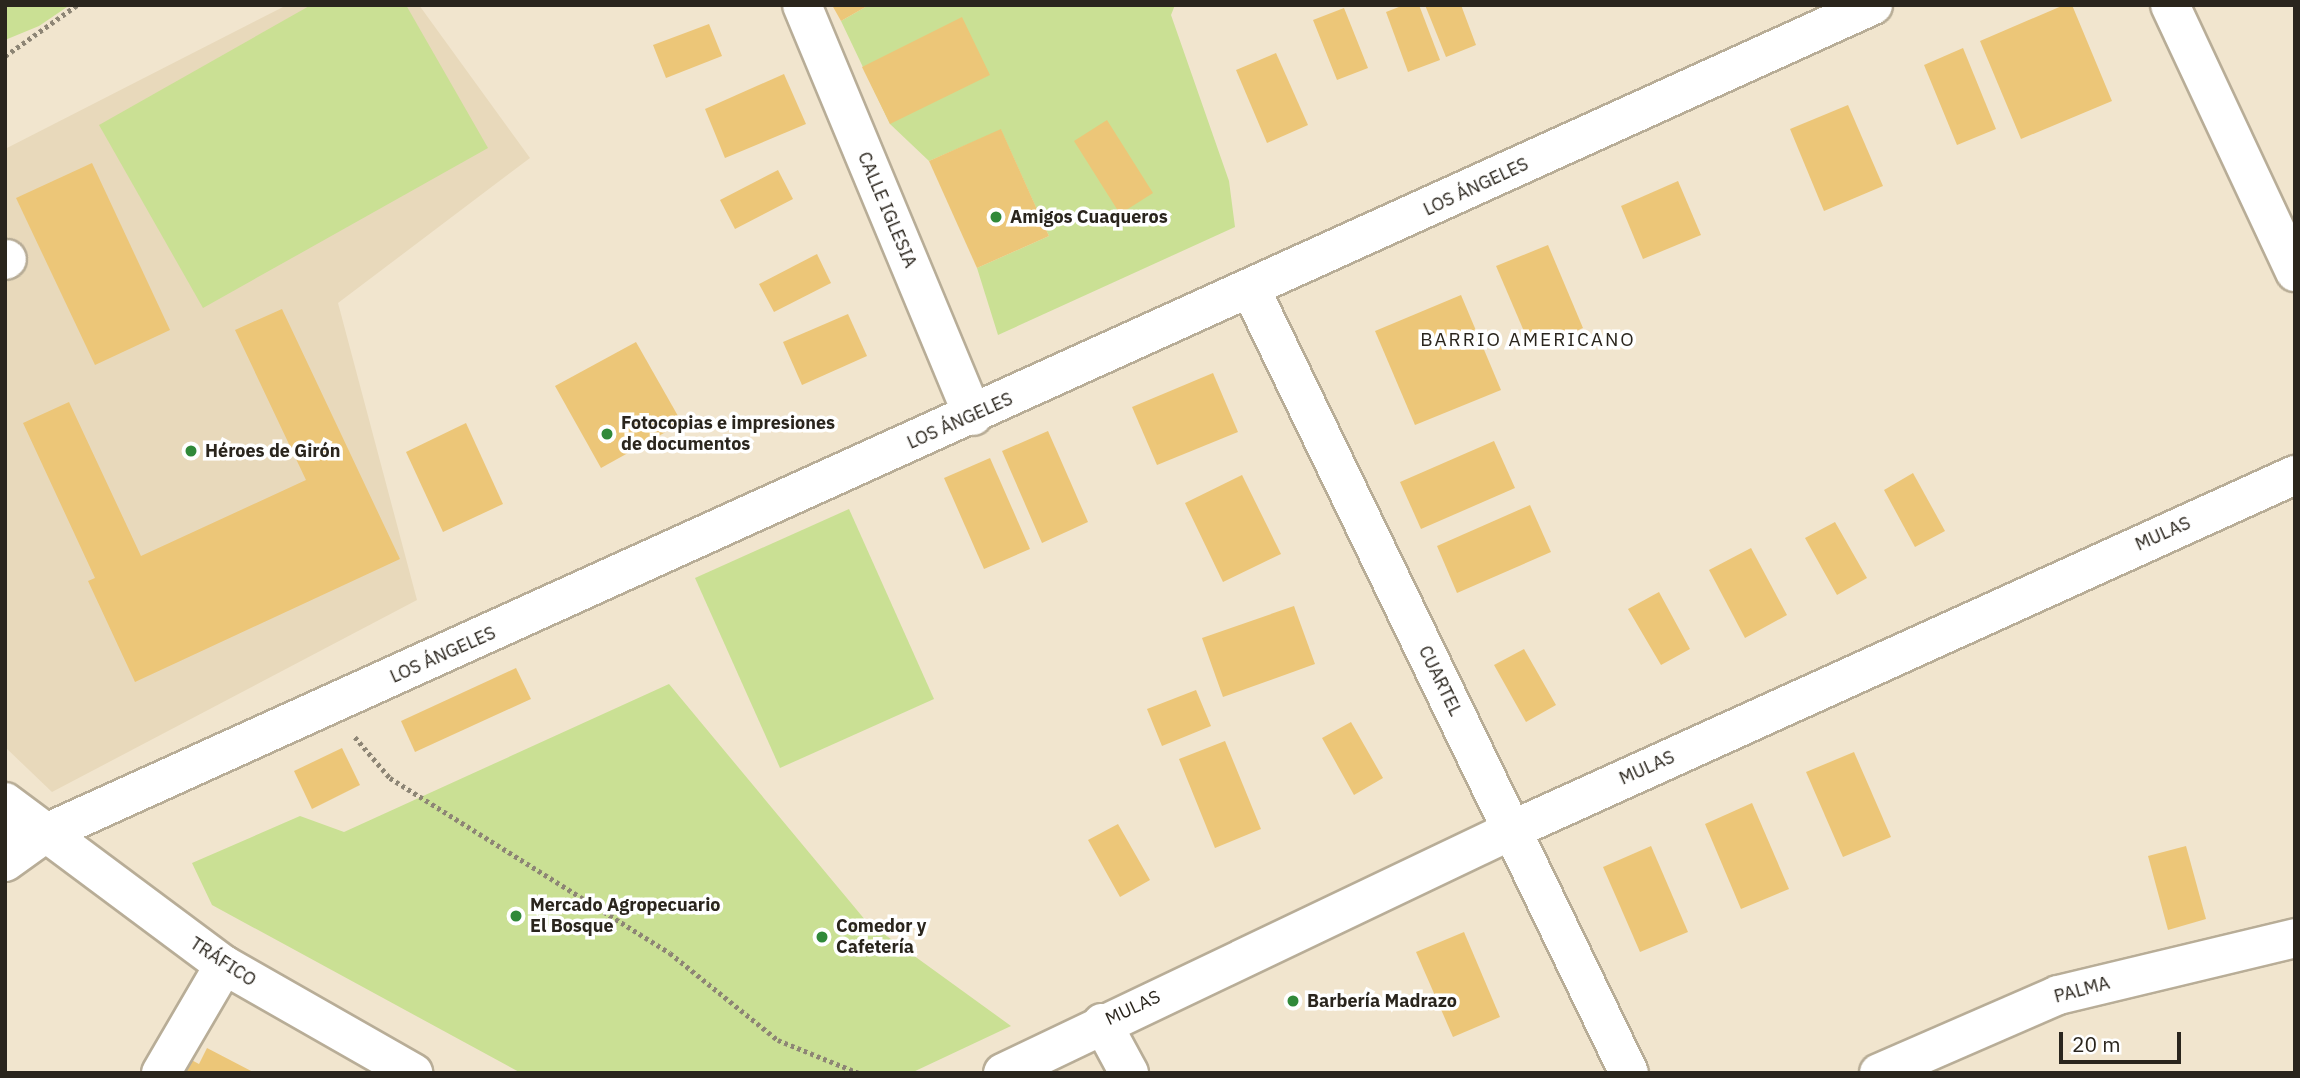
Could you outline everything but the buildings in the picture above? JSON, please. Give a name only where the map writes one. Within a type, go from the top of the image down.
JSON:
[{"type":"street","name":"CALLE IGLESIA","points":[[802,5],[972,416]]},
{"type":"street","name":"LOS ÁNGELES","points":[[44,834],[1251,290],[1873,5]]},
{"type":"street","points":[[2171,5],[2295,272]]},
{"type":"street","name":"CUARTEL","points":[[1251,290],[1629,1073]]},
{"type":"street","name":"MULAS","points":[[1003,1073],[1102,1023],[1512,830],[2295,475]]},
{"type":"street","name":"TRÁFICO","points":[[5,802],[44,834],[224,965],[413,1073]]},
{"type":"street","points":[[5,842],[44,834]]},
{"type":"street","points":[[5,862],[44,834]]},
{"type":"street","name":"PALMA","points":[[1879,1073],[2058,995],[2295,938]]},
{"type":"street","points":[[161,1073],[224,965]]},
{"type":"street","points":[[1102,1023],[1129,1073]]},
{"type":"path","points":[[5,56],[77,5]]},
{"type":"path","points":[[330,706],[390,778],[670,953],[778,1040],[859,1073]]},
{"type":"shaded area","name":"Héroes de Girón","points":[[287,5],[419,5],[530,158],[338,303],[417,600],[52,792],[5,747],[5,149]]},
{"type":"green space","points":[[5,5],[70,5],[39,26],[5,40]]},
{"type":"green space","points":[[311,5],[406,5],[488,148],[203,308],[99,125]]},
{"type":"green space","points":[[869,5],[1175,5],[1171,15],[1229,181],[1235,227],[998,335],[977,268],[1049,236],[1001,130],[929,161],[890,124],[841,21]]},
{"type":"green space","points":[[849,509],[934,699],[780,768],[695,578]]},
{"type":"green space","points":[[669,684],[866,921],[1011,1026],[911,1073],[521,1073],[212,905],[192,863],[300,816],[344,832]]},
{"type":"place","name":"Amigos Cuaqueros","points":[[996,217]]},
{"type":"place","name":"Fotocopias e impresiones de documentos","points":[[607,434]]},
{"type":"place","name":"Héroes de Girón","points":[[191,451]]},
{"type":"place","name":"Mercado Agropecuario El Bosque","points":[[516,916]]},
{"type":"place","name":"Comedor y Cafetería","points":[[822,937]]},
{"type":"place","name":"Barbería Madrazo","points":[[1293,1001]]},
{"type":"district","name":"BARRIO AMERICANO","points":[[1528,340]]}]
